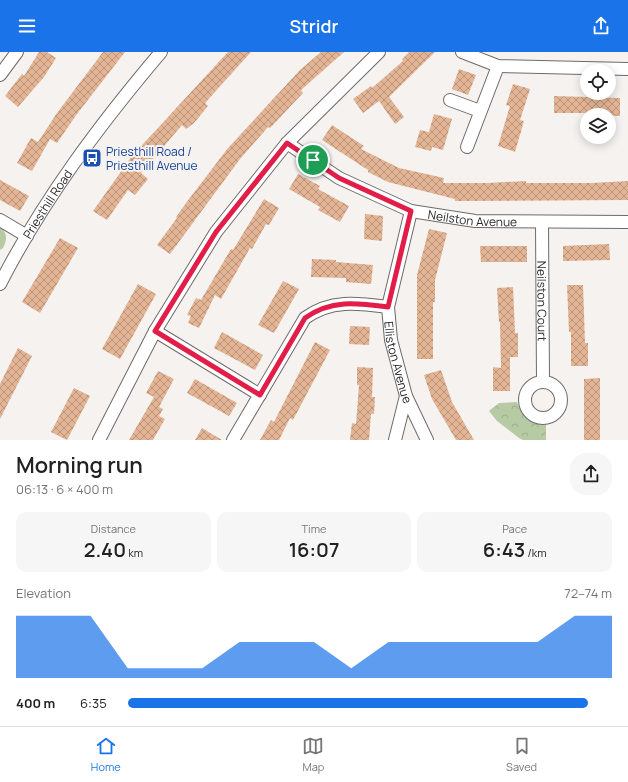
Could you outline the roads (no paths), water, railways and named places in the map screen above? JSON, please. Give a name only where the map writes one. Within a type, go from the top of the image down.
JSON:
[{"type":"street","name":"Priesthill Road","points":[[0,284],[3,269],[27,236],[89,141],[160,52]]},
{"type":"street","points":[[99,440],[155,331],[216,232],[287,143],[379,52]]},
{"type":"street","points":[[462,52],[498,66],[628,69]]},
{"type":"street","points":[[0,75],[13,53]]},
{"type":"street","points":[[467,147],[498,66]]},
{"type":"street","points":[[450,100],[480,111]]},
{"type":"street","name":"Neilston Avenue","points":[[287,143],[339,178],[411,211],[475,221],[628,222]]},
{"type":"street","name":"Elliston Avenue","points":[[411,211],[388,307],[391,340],[406,396],[427,440]]},
{"type":"street","points":[[0,220],[27,236]]},
{"type":"street","name":"Neilston Court","points":[[542,222],[543,381]]},
{"type":"street","points":[[233,440],[305,318],[312,313],[340,303],[356,302],[388,307]]},
{"type":"street","points":[[155,331],[260,395]]},
{"type":"street","points":[[395,440],[406,396]]},
{"type":"place","name":"Priesthill Road / Priesthill Avenue","points":[[92,158]]}]
